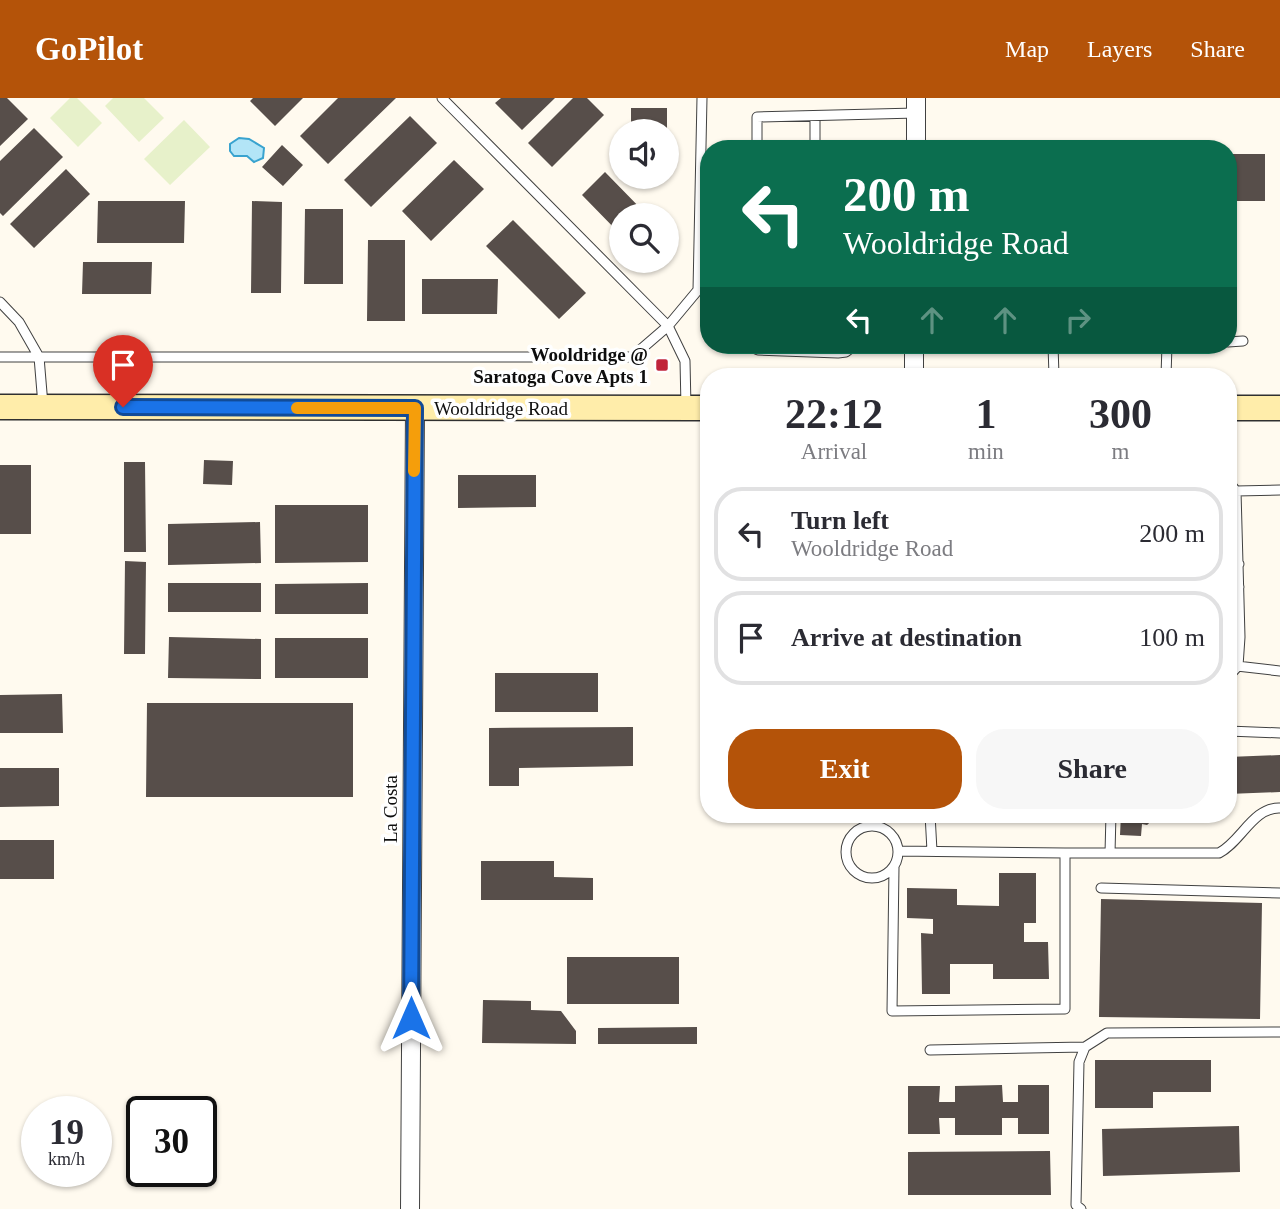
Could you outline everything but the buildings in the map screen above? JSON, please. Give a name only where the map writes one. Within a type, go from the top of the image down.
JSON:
[{"type":"main road","name":"Wooldridge Road","points":[[0,407],[698,408]]},
{"type":"main road","points":[[1237,408],[1280,408]]},
{"type":"street","points":[[916,105],[916,140]]},
{"type":"street","name":"La Costa","points":[[410,1209],[415,408]]},
{"type":"lane","points":[[442,98],[668,326],[685,361],[698,408]]},
{"type":"lane","points":[[701,140],[702,98]]},
{"type":"lane","points":[[757,140],[757,117],[814,116],[916,105]]},
{"type":"lane","points":[[814,116],[815,140]]},
{"type":"lane","points":[[0,357],[632,357],[668,326],[698,290],[700,194]]},
{"type":"lane","points":[[0,302],[19,322],[39,357],[43,407]]},
{"type":"lane","points":[[1237,341],[1243,341]]},
{"type":"lane","points":[[1237,491],[1280,490]]},
{"type":"lane","points":[[1237,555],[1240,611],[1237,649]]},
{"type":"lane","points":[[1237,666],[1280,671]]},
{"type":"lane","points":[[1237,731],[1280,733]]},
{"type":"lane","points":[[898,851],[1219,853],[1228,849],[1262,812],[1280,808]]},
{"type":"lane","points":[[930,823],[932,851]]},
{"type":"lane","points":[[1110,853],[1111,823]]},
{"type":"lane","points":[[894,867],[880,877],[862,877],[849,866],[845,849],[848,841],[860,828],[877,826],[892,835],[898,851],[894,867],[892,1011],[1065,1009],[1065,853]]},
{"type":"lane","points":[[1101,888],[1280,893]]},
{"type":"lane","points":[[930,1051],[1085,1047],[1107,1033],[1280,1032]]},
{"type":"lane","points":[[1076,1208],[1079,1062],[1085,1047]]},
{"type":"green space","points":[[70,98],[77,98],[102,123],[78,147],[50,118]]},
{"type":"green space","points":[[113,98],[144,98],[164,118],[139,142],[105,106]]},
{"type":"green space","points":[[184,120],[210,147],[170,185],[144,159]]},
{"type":"water","points":[[239,138],[249,139],[264,148],[263,158],[254,162],[247,156],[234,156],[230,151],[230,144]]},
{"type":"slow traffic","points":[[297,408],[415,408],[414,471]]},
{"type":"place","name":"Wooldridge @ Saratoga Cove Apts 1","points":[[662,365]]},
{"type":"route","points":[[123,407],[415,408],[411,1018]]}]
